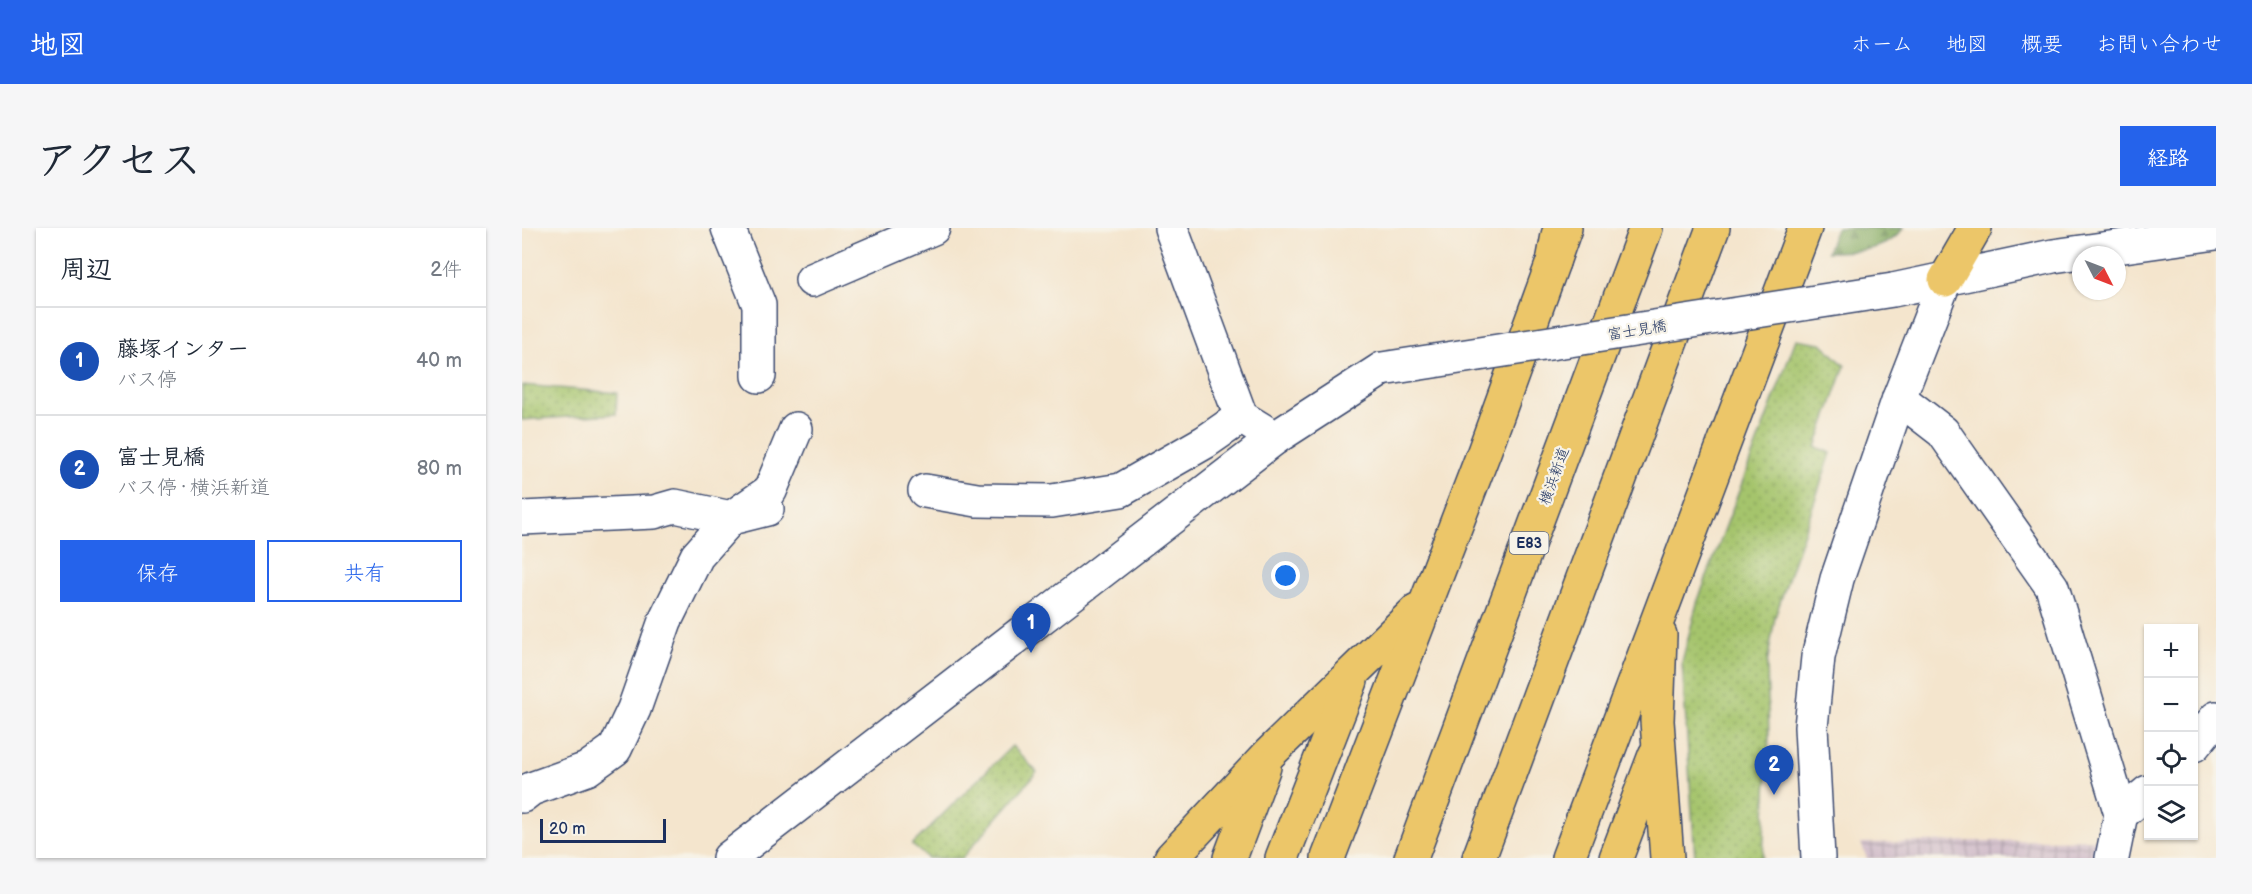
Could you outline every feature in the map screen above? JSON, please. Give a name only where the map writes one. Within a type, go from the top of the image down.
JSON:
[{"type":"highway","points":[[1552,262],[1559,228]]},
{"type":"highway","points":[[1328,858],[1484,452],[1565,228]]},
{"type":"highway","name":"横浜新道","points":[[1411,858],[1646,228]]},
{"type":"highway","points":[[1479,858],[1713,228]]},
{"type":"highway","points":[[1568,858],[1805,228]]},
{"type":"highway","points":[[1945,280],[1959,228]]},
{"type":"highway","points":[[1945,280],[1975,228]]},
{"type":"highway","points":[[1171,858],[1187,846],[1269,754],[1424,604]]},
{"type":"highway","points":[[1661,606],[1658,745],[1666,858]]},
{"type":"highway","points":[[1282,858],[1355,671]]},
{"type":"highway","points":[[1616,858],[1658,745]]},
{"type":"highway","points":[[1230,858],[1269,754]]},
{"type":"street","points":[[728,228],[759,305],[759,375]]},
{"type":"street","points":[[812,280],[933,228]]},
{"type":"street","points":[[729,858],[1275,438],[1241,417],[1171,228]]},
{"type":"street","name":"富士見橋","points":[[1275,438],[1382,369],[1893,290],[2053,256],[2216,233]]},
{"type":"street","points":[[1818,858],[1811,727],[1818,657],[1837,579],[1899,398],[1945,280]]},
{"type":"street","points":[[1899,398],[1943,432],[2052,587],[2121,814],[2112,858]]},
{"type":"street","points":[[925,491],[977,500],[1052,501],[1121,490],[1205,442],[1241,417]]},
{"type":"street","points":[[522,796],[531,789],[587,770],[615,749],[634,709],[665,621],[698,556],[731,518],[770,491],[796,429]]},
{"type":"street","points":[[522,518],[654,512],[675,506],[731,518],[767,509]]},
{"type":"street","points":[[2198,739],[2216,718]]},
{"type":"street","points":[[2121,814],[2144,795]]},
{"type":"shaded area","points":[[2105,839],[2101,858],[1867,858],[1861,843]]},
{"type":"green space","points":[[1836,228],[1903,228],[1888,242],[1879,246],[1858,251],[1827,252]]},
{"type":"green space","points":[[1796,339],[1821,343],[1845,366],[1816,447],[1831,453],[1775,617],[1767,664],[1769,736],[1763,858],[1695,858],[1682,662],[1697,603]]},
{"type":"green space","points":[[522,385],[617,393],[616,414],[522,420]]},
{"type":"green space","points":[[1012,746],[1037,772],[962,858],[928,858],[912,845]]},
{"type":"place","name":"藤塚インター","points":[[1031,653]]},
{"type":"place","name":"富士見橋","points":[[1774,795]]}]
